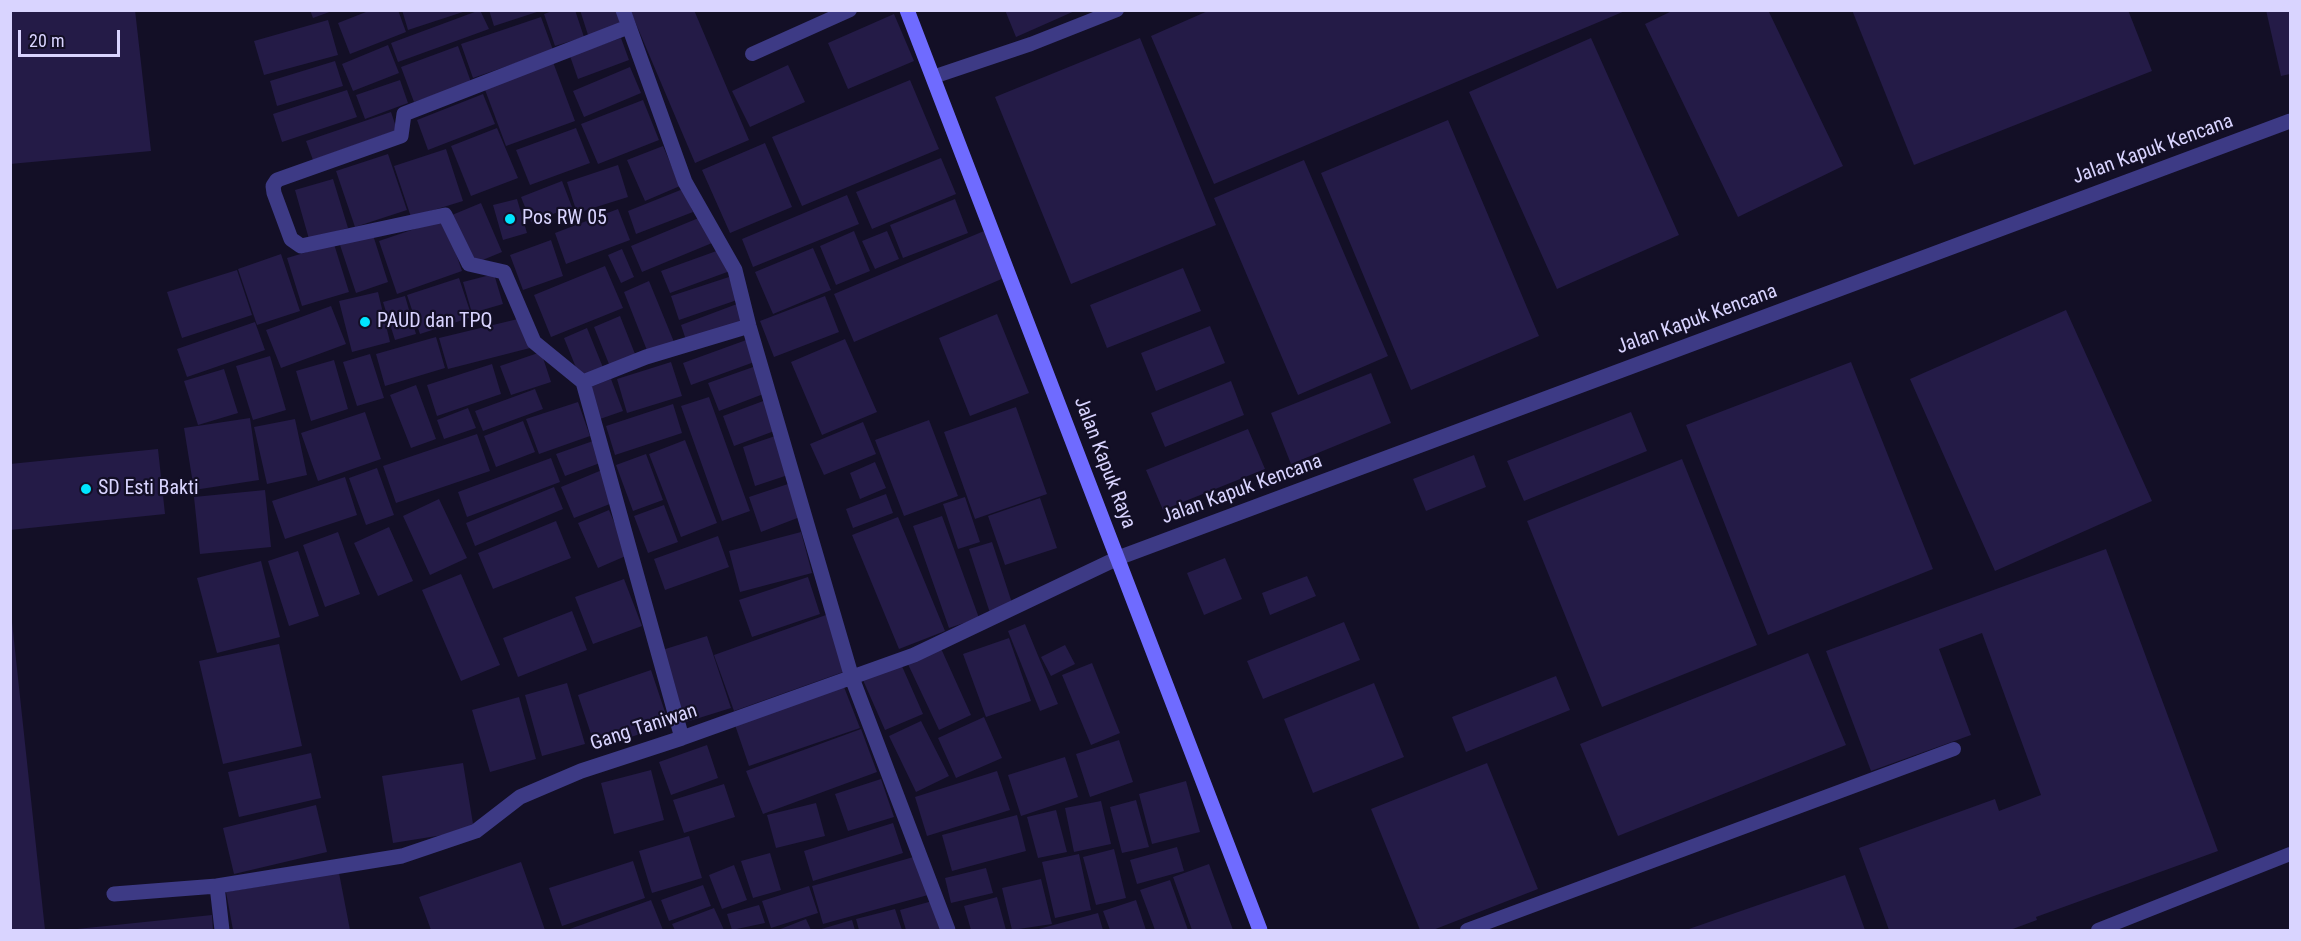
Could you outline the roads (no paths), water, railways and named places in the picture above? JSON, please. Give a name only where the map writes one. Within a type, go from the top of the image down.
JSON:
[{"type":"main road","name":"Jalan Kapuk Raya","points":[[907,10],[1260,930]]},
{"type":"street","points":[[623,10],[685,182],[735,270],[749,326],[852,678],[948,930]]},
{"type":"street","points":[[628,27],[404,114],[401,136],[278,180],[273,186],[291,240],[301,246],[445,215],[469,264],[504,272],[534,342],[583,382],[682,738]]},
{"type":"street","name":"Jalan Kapuk Kencana","points":[[1119,558],[2290,121]]},
{"type":"street","points":[[583,382],[646,357],[749,326]]},
{"type":"street","name":"Gang Taniwan","points":[[114,894],[217,886],[402,856],[476,831],[520,797],[551,784],[914,655],[1119,558]]},
{"type":"street","points":[[217,886],[222,930]]},
{"type":"lane","points":[[752,54],[850,10]]},
{"type":"lane","points":[[933,77],[1031,44],[1117,10]]},
{"type":"lane","points":[[1467,930],[1954,748]]},
{"type":"lane","points":[[2098,930],[2290,854]]},
{"type":"place","name":"Pos RW 05","points":[[510,219]]},
{"type":"place","name":"PAUD dan TPQ","points":[[365,322]]},
{"type":"place","name":"SD Esti Bakti","points":[[86,489]]}]
